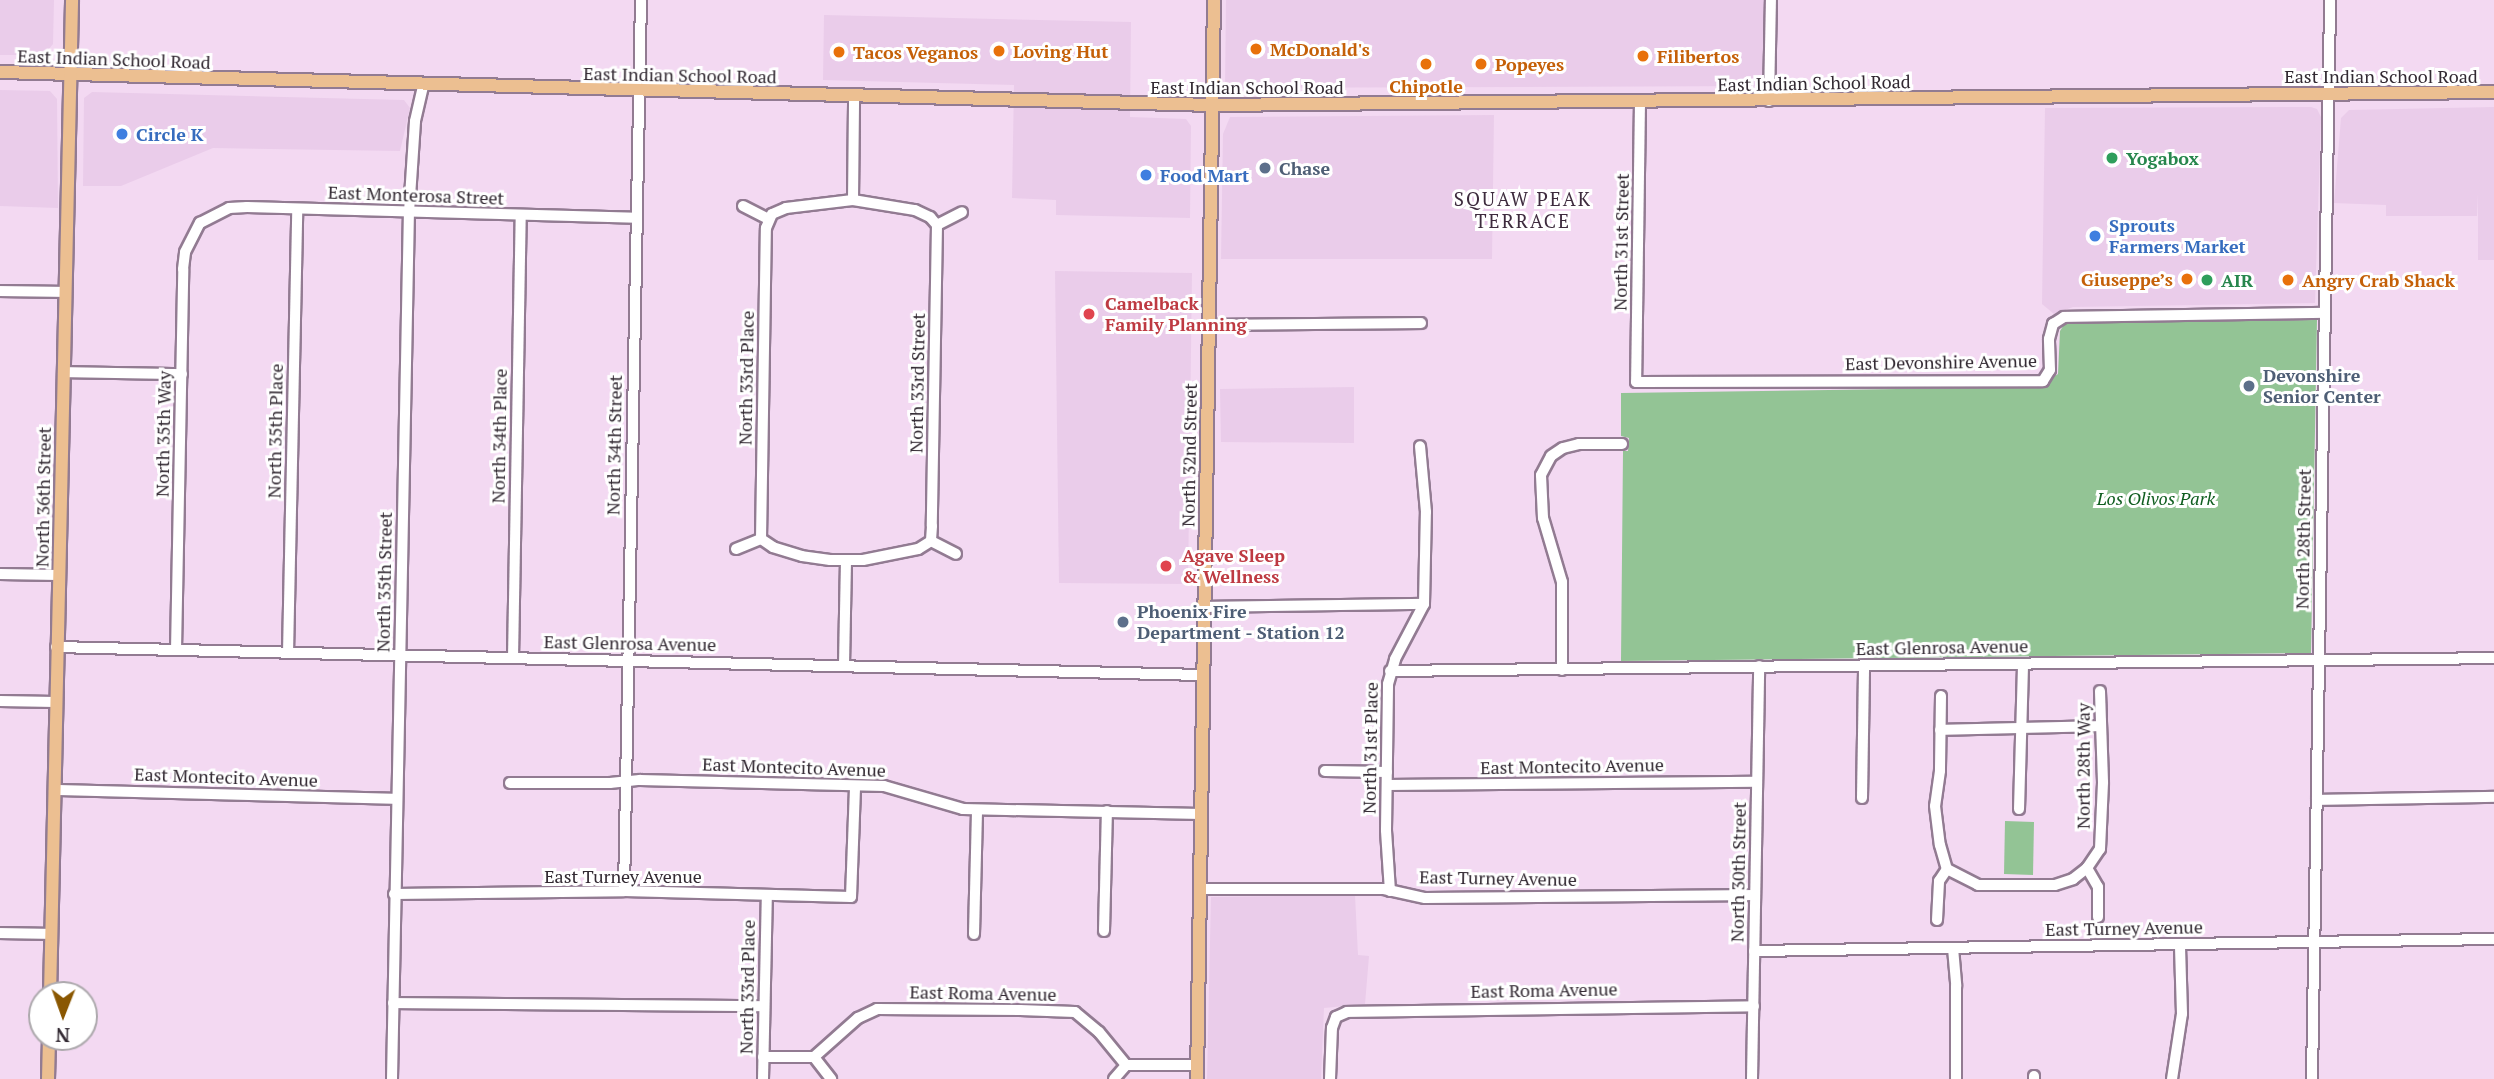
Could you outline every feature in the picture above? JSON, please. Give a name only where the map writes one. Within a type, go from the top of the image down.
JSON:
[{"type":"main road","name":"North 36th Street","points":[[50,981],[72,0]]},
{"type":"main road","name":"North 32nd Street","points":[[1197,1079],[1214,0]]},
{"type":"main road","name":"East Indian School Road","points":[[0,72],[422,86],[1213,105],[2494,92]]},
{"type":"main road","points":[[48,1079],[49,1051]]},
{"type":"street","name":"North 34th Street","points":[[624,891],[641,0]]},
{"type":"street","points":[[1769,101],[1771,0]]},
{"type":"street","name":"North 28th Street","points":[[2312,1079],[2330,0]]},
{"type":"street","name":"North 35th Street","points":[[392,1079],[409,212],[415,121],[422,86]]},
{"type":"street","points":[[853,200],[854,97]]},
{"type":"street","name":"North 31st Street","points":[[1636,382],[1640,102]]},
{"type":"street","points":[[743,206],[768,219],[779,211],[798,205],[853,200],[915,210],[930,217],[937,225],[962,212]]},
{"type":"street","name":"East Monterosa Street","points":[[200,223],[229,208],[636,218]]},
{"type":"street","name":"North 35th Place","points":[[288,653],[297,209]]},
{"type":"street","name":"North 34th Place","points":[[513,658],[521,216]]},
{"type":"street","name":"North 33rd Place","points":[[761,539],[768,219]]},
{"type":"street","name":"North 35th Way","points":[[176,650],[184,252],[200,223]]},
{"type":"street","name":"North 33rd Street","points":[[931,541],[937,225]]},
{"type":"street","points":[[0,291],[65,292]]},
{"type":"street","name":"East Devonshire Avenue","points":[[1636,382],[2043,381],[2050,370],[2049,339],[2053,324],[2064,317],[2323,313]]},
{"type":"street","points":[[1209,325],[1421,323]]},
{"type":"street","points":[[63,372],[182,374]]},
{"type":"street","points":[[1562,670],[1562,582],[1543,517],[1541,475],[1551,456],[1570,445],[1622,444]]},
{"type":"street","name":"North 31st Place","points":[[1390,891],[1386,830],[1390,671],[1424,604],[1426,512],[1420,446]]},
{"type":"street","points":[[736,549],[761,539],[773,547],[802,556],[863,560],[918,549],[931,541],[956,554]]},
{"type":"street","points":[[844,665],[846,560]]},
{"type":"street","points":[[0,574],[58,575]]},
{"type":"street","points":[[1204,607],[1424,604]]},
{"type":"street","name":"East Glenrosa Avenue","points":[[56,647],[1203,675]]},
{"type":"street","name":"East Glenrosa Avenue","points":[[1390,671],[2494,658]]},
{"type":"street","points":[[2019,809],[2022,664]]},
{"type":"street","points":[[1862,798],[1864,665]]},
{"type":"street","name":"North 30th Street","points":[[1752,1079],[1759,666]]},
{"type":"street","name":"North 28th Way","points":[[2087,868],[2101,849],[2104,782],[2099,726],[2100,691]]},
{"type":"street","points":[[1941,696],[1940,771],[1935,806],[1940,845],[1947,869],[1978,885],[2056,885],[2073,879],[2087,868],[2098,887],[2098,917]]},
{"type":"street","points":[[0,701],[55,702]]},
{"type":"street","points":[[1940,730],[2099,726]]},
{"type":"street","points":[[1325,771],[1387,772]]},
{"type":"street","name":"East Montecito Avenue","points":[[510,783],[626,780],[884,786],[950,807],[977,810],[1201,814]]},
{"type":"street","name":"East Montecito Avenue","points":[[1387,786],[1757,782]]},
{"type":"street","name":"East Turney Avenue","points":[[394,894],[624,891],[851,897],[855,786]]},
{"type":"street","name":"East Montecito Avenue","points":[[54,790],[397,799]]},
{"type":"street","points":[[2317,800],[2494,797]]},
{"type":"street","points":[[974,934],[977,810]]},
{"type":"street","points":[[1104,931],[1107,811]]},
{"type":"street","points":[[1937,920],[1939,881],[1947,869]]},
{"type":"street","name":"East Turney Avenue","points":[[1200,889],[1390,891],[1425,898],[1755,895]]},
{"type":"street","name":"North 33rd Place","points":[[763,1079],[767,895]]},
{"type":"street","points":[[0,933],[51,934]]},
{"type":"street","name":"East Turney Avenue","points":[[1754,951],[2494,939]]},
{"type":"street","points":[[2172,1079],[2182,1014],[2180,945]]},
{"type":"street","points":[[1953,948],[1956,986],[1956,1079]]},
{"type":"street","points":[[393,1003],[764,1006]]},
{"type":"street","name":"East Roma Avenue","points":[[1330,1079],[1332,1028],[1336,1017],[1346,1012],[1754,1006]]},
{"type":"street","name":"East Roma Avenue","points":[[814,1057],[858,1018],[877,1009],[1020,1010],[1075,1012],[1099,1032],[1126,1065]]},
{"type":"street","points":[[763,1057],[814,1057],[831,1079]]},
{"type":"street","points":[[1114,1079],[1126,1065],[1197,1065]]},
{"type":"shaded area","points":[[0,0],[54,0],[53,44],[44,55],[0,55]]},
{"type":"shaded area","points":[[1226,0],[1764,0],[1763,86],[1225,88]]},
{"type":"shaded area","points":[[824,15],[1131,22],[1130,117],[1186,119],[1191,126],[1190,218],[1056,215],[1056,200],[1012,198],[1014,85],[823,80]]},
{"type":"shaded area","points":[[0,90],[50,91],[57,99],[58,208],[0,206]]},
{"type":"shaded area","points":[[92,92],[404,100],[410,108],[400,151],[213,148],[121,186],[83,186],[84,98]]},
{"type":"shaded area","points":[[2494,107],[2494,260],[2478,260],[2478,194],[2477,216],[2386,216],[2386,205],[2334,203],[2341,118],[2349,110]]},
{"type":"shaded area","points":[[2045,108],[2317,109],[2321,117],[2315,303],[2073,307],[2054,314],[2042,304]]},
{"type":"shaded area","points":[[1494,115],[1492,259],[1221,259],[1223,134],[1230,117]]},
{"type":"shaded area","points":[[1055,271],[1192,273],[1188,584],[1059,583]]},
{"type":"shaded area","points":[[1354,387],[1354,443],[1221,442],[1220,389]]},
{"type":"shaded area","points":[[1355,895],[1358,955],[1369,956],[1365,1004],[1324,1008],[1321,1079],[1207,1079],[1211,897]]},
{"type":"green space","name":"Los Olivos Park","points":[[2317,320],[2311,653],[1621,661],[1623,451],[1628,451],[1629,438],[1621,436],[1621,393],[2039,387],[2058,374],[2060,331],[2065,323]]},
{"type":"green space","points":[[2005,821],[2034,822],[2033,875],[2004,874]]},
{"type":"place","name":"McDonald's","points":[[1256,49]]},
{"type":"place","name":"Loving Hut","points":[[999,51]]},
{"type":"place","name":"Tacos Veganos","points":[[839,52]]},
{"type":"place","name":"Filibertos","points":[[1643,56]]},
{"type":"place","name":"Chipotle","points":[[1426,64]]},
{"type":"place","name":"Popeyes","points":[[1481,64]]},
{"type":"place","name":"Circle K","points":[[122,134]]},
{"type":"place","name":"Yogabox","points":[[2112,158]]},
{"type":"place","name":"Chase","points":[[1265,168]]},
{"type":"place","name":"Food Mart","points":[[1146,175]]},
{"type":"place","name":"Sprouts Farmers Market","points":[[2095,236]]},
{"type":"place","name":"Giuseppe’s","points":[[2187,279]]},
{"type":"place","name":"AIR","points":[[2207,280]]},
{"type":"place","name":"Angry Crab Shack","points":[[2288,280]]},
{"type":"place","name":"Camelback Family Planning","points":[[1089,314]]},
{"type":"place","name":"Devonshire Senior Center","points":[[2249,386]]},
{"type":"place","name":"Agave Sleep & Wellness","points":[[1166,566]]},
{"type":"place","name":"Phoenix Fire Department - Station 12","points":[[1123,622]]},
{"type":"district","name":"SQUAW PEAK TERRACE","points":[[1523,210]]}]
